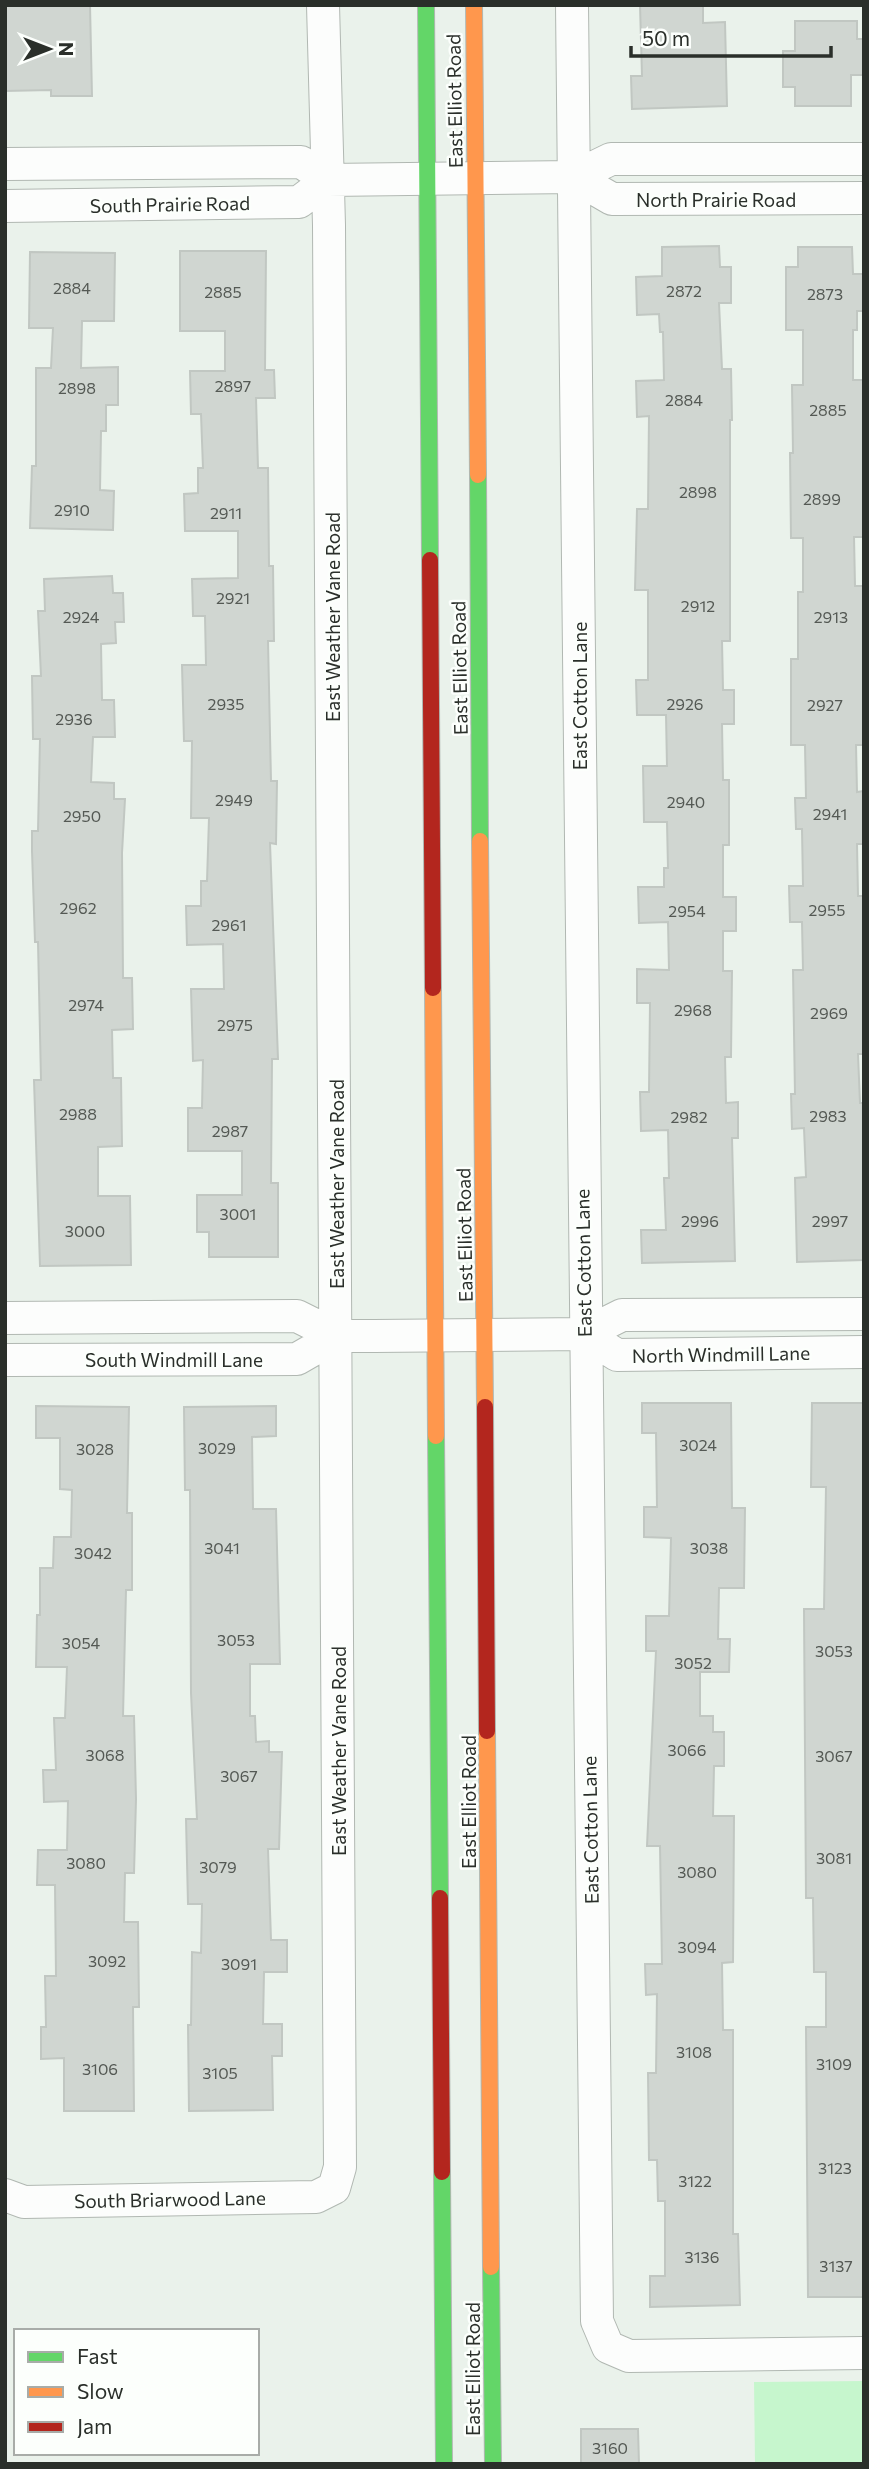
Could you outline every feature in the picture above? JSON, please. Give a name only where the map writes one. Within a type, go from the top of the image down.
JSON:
[{"type":"main road","name":"East Elliot Road","points":[[426,5],[451,178],[461,1335],[493,2464]]},
{"type":"main road","name":"East Elliot Road","points":[[444,2464],[461,1335],[451,178],[474,5]]},
{"type":"street","name":"East Weather Vane Road","points":[[323,5],[328,180],[337,1336],[340,2167],[334,2188]]},
{"type":"street","name":"East Cotton Lane","points":[[572,5],[584,1334],[597,2321],[608,2347],[629,2356],[864,2353]]},
{"type":"street","name":"North Prairie Road","points":[[451,178],[574,177],[611,159],[864,159]]},
{"type":"street","name":"South Prairie Road","points":[[5,164],[301,162],[328,180],[299,202],[5,206]]},
{"type":"street","name":"North Prairie Road","points":[[574,177],[612,199],[864,198]]},
{"type":"street","points":[[328,180],[451,178]]},
{"type":"street","name":"North Windmill Lane","points":[[461,1335],[584,1334],[622,1315],[864,1314]]},
{"type":"street","name":"South Windmill Lane","points":[[5,1318],[298,1316],[337,1336],[461,1335]]},
{"type":"street","name":"North Windmill Lane","points":[[584,1334],[617,1355],[864,1352]]},
{"type":"street","name":"South Windmill Lane","points":[[5,1360],[297,1359],[337,1336]]},
{"type":"street","name":"South Briarwood Lane","points":[[5,2195],[24,2202],[316,2197],[334,2188]]},
{"type":"green space","points":[[864,2381],[864,2464],[755,2464],[754,2382]]},
{"type":"building","points":[[5,5],[90,5],[92,96],[51,96],[51,90],[5,91]]},
{"type":"building","points":[[640,5],[703,5],[703,23],[725,22],[727,106],[632,109],[631,76],[642,76]]},
{"type":"building","points":[[795,21],[857,21],[857,39],[864,39],[864,75],[851,75],[851,106],[795,106],[795,87],[783,87],[783,51],[795,51]]},
{"type":"building","points":[[719,246],[720,267],[731,267],[731,303],[719,303],[722,369],[731,369],[732,420],[730,641],[722,641],[723,690],[734,690],[734,724],[722,724],[723,780],[729,780],[729,845],[723,845],[723,897],[736,897],[736,931],[723,931],[723,971],[732,971],[731,1057],[725,1057],[726,1103],[738,1102],[738,1138],[732,1138],[735,1261],[642,1263],[641,1230],[666,1230],[664,1178],[669,1178],[668,1130],[641,1131],[640,1092],[649,1092],[650,1003],[637,1003],[637,969],[669,970],[668,922],[639,923],[638,887],[664,887],[664,868],[668,868],[667,822],[644,822],[643,766],[667,766],[666,715],[637,715],[636,680],[648,680],[648,590],[635,590],[637,509],[648,509],[649,416],[637,417],[636,381],[664,380],[663,332],[660,332],[659,314],[637,315],[636,277],[662,276],[662,247]]},
{"type":"building","points":[[798,247],[852,247],[853,274],[864,274],[864,311],[857,311],[857,330],[853,330],[853,380],[864,380],[864,537],[854,537],[855,586],[864,586],[864,745],[856,745],[857,792],[864,791],[864,844],[857,844],[858,896],[864,896],[864,1054],[858,1054],[860,1103],[864,1103],[864,1260],[797,1262],[795,1178],[806,1177],[804,1128],[792,1129],[791,1094],[795,1094],[793,970],[803,970],[802,922],[790,922],[789,886],[803,886],[802,829],[796,829],[795,798],[806,798],[805,745],[791,745],[791,659],[798,659],[798,592],[803,592],[803,538],[791,538],[790,453],[793,453],[792,385],[803,385],[803,330],[786,330],[786,267],[798,267]]},
{"type":"building","points":[[180,251],[266,251],[265,370],[274,370],[275,398],[256,398],[258,468],[268,468],[269,566],[273,566],[274,641],[268,641],[271,781],[277,781],[276,844],[270,843],[278,1059],[272,1059],[271,1183],[278,1183],[278,1257],[209,1257],[209,1232],[197,1232],[197,1195],[242,1195],[242,1151],[188,1151],[188,1108],[202,1108],[203,1060],[193,1061],[191,989],[224,989],[223,944],[187,945],[186,906],[201,906],[201,881],[207,881],[209,818],[191,818],[192,741],[184,741],[182,665],[206,665],[205,616],[193,616],[192,579],[238,578],[238,531],[185,531],[184,494],[198,493],[198,468],[203,468],[201,414],[191,414],[190,371],[225,371],[225,331],[180,331]]},
{"type":"building","points":[[30,252],[115,253],[114,321],[82,321],[81,368],[118,367],[118,405],[106,405],[106,431],[101,431],[100,490],[114,491],[113,530],[30,528],[32,466],[36,466],[36,368],[51,368],[53,328],[29,328]]},
{"type":"building","points":[[112,576],[113,593],[123,593],[124,622],[115,622],[116,643],[101,644],[102,700],[114,700],[115,737],[93,737],[91,782],[114,783],[114,799],[125,799],[122,853],[123,978],[132,978],[133,1029],[112,1030],[113,1078],[121,1078],[122,1146],[98,1147],[98,1196],[130,1196],[131,1265],[40,1266],[34,1080],[41,1080],[38,942],[35,942],[32,851],[32,831],[38,831],[40,739],[33,739],[32,676],[41,676],[38,611],[45,611],[44,579]]},
{"type":"building","points":[[642,1403],[731,1403],[732,1508],[745,1508],[744,1588],[719,1588],[718,1639],[730,1639],[729,1672],[700,1672],[700,1716],[713,1716],[713,1732],[724,1732],[724,1766],[714,1766],[713,1816],[734,1816],[733,1962],[722,1963],[723,2030],[733,2030],[733,2234],[738,2234],[740,2305],[650,2307],[650,2276],[665,2276],[665,2201],[658,2201],[657,2160],[649,2160],[648,2073],[656,2073],[657,1994],[646,1995],[645,1964],[662,1964],[660,1846],[647,1846],[656,1651],[646,1651],[646,1616],[669,1616],[671,1538],[644,1537],[644,1507],[657,1507],[656,1433],[642,1433]]},
{"type":"building","points":[[812,1403],[864,1403],[864,2297],[808,2297],[806,2027],[826,2027],[826,1972],[814,1972],[813,1898],[806,1898],[804,1609],[824,1609],[826,1487],[811,1487]]},
{"type":"building","points":[[36,1406],[129,1407],[127,1513],[132,1513],[132,1590],[126,1590],[123,1716],[134,1716],[136,1799],[134,1873],[125,1873],[124,1922],[138,1922],[139,2007],[133,2007],[134,2111],[64,2111],[64,2058],[41,2059],[41,2027],[46,2027],[45,1976],[56,1976],[55,1885],[37,1885],[38,1850],[67,1850],[68,1801],[44,1802],[43,1770],[56,1770],[54,1718],[65,1718],[67,1667],[36,1667],[37,1615],[40,1615],[40,1568],[53,1568],[54,1537],[71,1537],[72,1490],[60,1489],[60,1438],[36,1438]]},
{"type":"building","points":[[276,1406],[276,1436],[252,1437],[253,1509],[276,1509],[280,1664],[250,1664],[250,1716],[255,1716],[256,1742],[269,1741],[269,1752],[282,1752],[279,1849],[268,1849],[271,1940],[287,1940],[287,1972],[264,1972],[263,2024],[282,2024],[282,2056],[272,2056],[273,2110],[189,2111],[188,2025],[191,2025],[192,1952],[201,1953],[202,1904],[188,1904],[186,1819],[197,1819],[191,1693],[190,1490],[185,1490],[184,1407]]},
{"type":"building","points":[[581,2429],[638,2429],[639,2464],[581,2464]]},
{"type":"traffic: fast","points":[[426,5],[430,560]]},
{"type":"traffic: fast","points":[[478,475],[480,841]]},
{"type":"traffic: fast","points":[[436,1436],[440,1898]]},
{"type":"traffic: fast","points":[[442,2172],[444,2464]]},
{"type":"traffic: fast","points":[[491,2267],[493,2464]]},
{"type":"traffic: slow","points":[[474,5],[478,475]]},
{"type":"traffic: slow","points":[[480,841],[485,1407]]},
{"type":"traffic: slow","points":[[433,988],[436,1436]]},
{"type":"traffic: slow","points":[[487,1731],[491,2267]]},
{"type":"traffic: jam","points":[[430,560],[433,988]]},
{"type":"traffic: jam","points":[[485,1407],[487,1731]]},
{"type":"traffic: jam","points":[[440,1898],[442,2172]]}]
